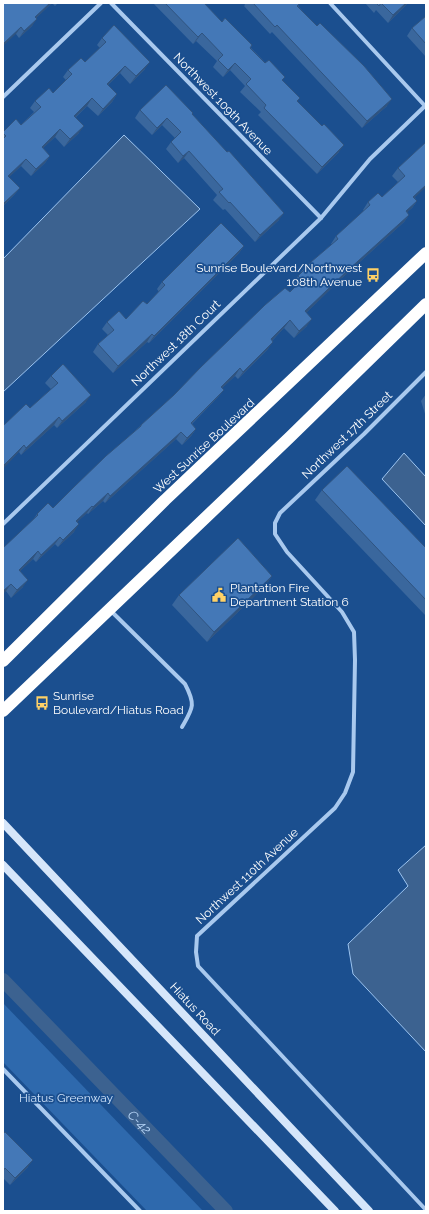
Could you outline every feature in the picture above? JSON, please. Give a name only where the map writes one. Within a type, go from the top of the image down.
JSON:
[{"type":"highway","name":"West Sunrise Boulevard","points":[[3,661],[165,500],[426,253]]},
{"type":"highway","points":[[3,711],[296,432],[426,304]]},
{"type":"main road","name":"Hiatus Road","points":[[3,823],[369,1211]]},
{"type":"main road","points":[[3,865],[335,1211]]},
{"type":"street","points":[[3,97],[100,3]]},
{"type":"street","name":"Northwest 109th Avenue","points":[[111,3],[321,218]]},
{"type":"street","points":[[330,3],[426,106]]},
{"type":"street","name":"Northwest 18th Court","points":[[3,524],[321,218],[370,158],[426,106]]},
{"type":"street","name":"Northwest 17th Street","points":[[280,512],[364,434],[426,372]]},
{"type":"street","name":"Northwest 110th Avenue","points":[[280,512],[275,523],[275,534],[287,552],[342,612],[354,632],[353,772],[345,793],[335,808],[198,936],[196,952],[198,966],[426,1210]]},
{"type":"street","points":[[110,609],[185,684],[192,696],[192,709],[182,727]]},
{"type":"street","points":[[3,1069],[140,1211]]},
{"type":"green space","name":"Hiatus Greenway","points":[[3,1003],[203,1211],[147,1211],[3,1062]]},
{"type":"shaded area","points":[[124,135],[200,209],[3,392],[3,259]]},
{"type":"shaded area","points":[[404,453],[426,477],[426,526],[382,479]]},
{"type":"shaded area","points":[[426,845],[426,1052],[353,974],[348,944],[408,886],[398,870]]},
{"type":"building","points":[[3,3],[50,3],[35,17],[37,19],[24,31],[21,27],[3,44]]},
{"type":"building","points":[[165,3],[204,3],[222,22],[225,18],[252,45],[250,48],[265,63],[269,60],[285,77],[282,80],[300,98],[297,101],[322,126],[324,124],[344,145],[322,167],[264,108],[266,105],[246,84],[251,79],[235,63],[228,70],[218,60],[223,55],[202,33],[198,37]]},
{"type":"building","points":[[253,3],[300,3],[297,6],[317,26],[320,23],[364,66],[392,99],[367,121],[277,25],[275,27]]},
{"type":"building","points":[[381,3],[406,3],[393,15]]},
{"type":"building","points":[[426,16],[426,44],[412,28]]},
{"type":"building","points":[[114,25],[150,62],[136,76],[125,66],[107,84],[117,94],[103,109],[92,98],[74,116],[84,126],[70,139],[60,129],[42,147],[50,156],[36,169],[26,159],[8,176],[20,188],[4,203],[3,139],[6,136],[3,132],[16,119],[21,125],[41,107],[35,101],[49,88],[53,93],[72,74],[68,70],[81,58],[85,62],[106,42],[102,38]]},
{"type":"building","points":[[166,85],[227,152],[229,151],[284,213],[260,235],[219,192],[223,189],[189,151],[183,156],[171,142],[181,132],[167,118],[157,128],[140,110]]},
{"type":"building","points":[[426,142],[426,185],[413,197],[417,201],[406,211],[409,215],[305,311],[312,319],[299,331],[290,320],[271,339],[273,342],[243,372],[240,368],[221,387],[224,390],[191,423],[196,429],[187,438],[181,432],[110,496],[108,493],[93,507],[92,506],[76,521],[79,524],[63,540],[60,537],[41,555],[38,551],[19,570],[28,580],[17,590],[11,584],[3,591],[3,548],[38,515],[37,514],[48,503],[53,508],[106,456],[174,395],[265,305],[285,288],[290,292],[302,280],[298,276],[305,269],[304,268],[338,239],[336,236],[370,205],[368,202],[378,193],[382,197],[405,176],[398,168]]},
{"type":"building","points":[[221,223],[244,246],[154,336],[152,334],[118,366],[98,344],[114,330],[107,322],[119,311],[126,319],[143,301],[147,304],[165,285],[162,282]]},
{"type":"building","points":[[63,364],[91,395],[62,421],[59,417],[26,448],[24,445],[3,466],[3,426],[26,404],[30,408],[58,383],[51,376]]},
{"type":"building","points":[[347,466],[426,548],[426,600],[322,490]]},
{"type":"building","name":"Plantation Fire Department Station 6","points":[[238,538],[272,576],[214,632],[179,595]]},
{"type":"building","points":[[5,1132],[33,1160],[15,1178],[5,1168],[3,1171],[3,1134]]},
{"type":"waterway","name":"C-42","points":[[3,980],[226,1211]]},
{"type":"place","name":"Sunrise Boulevard/Northwest 108th Avenue","points":[[373,275]]},
{"type":"place","name":"Plantation Fire Department Station 6","points":[[219,595]]},
{"type":"place","name":"Sunrise Boulevard/Hiatus Road","points":[[42,703]]}]
